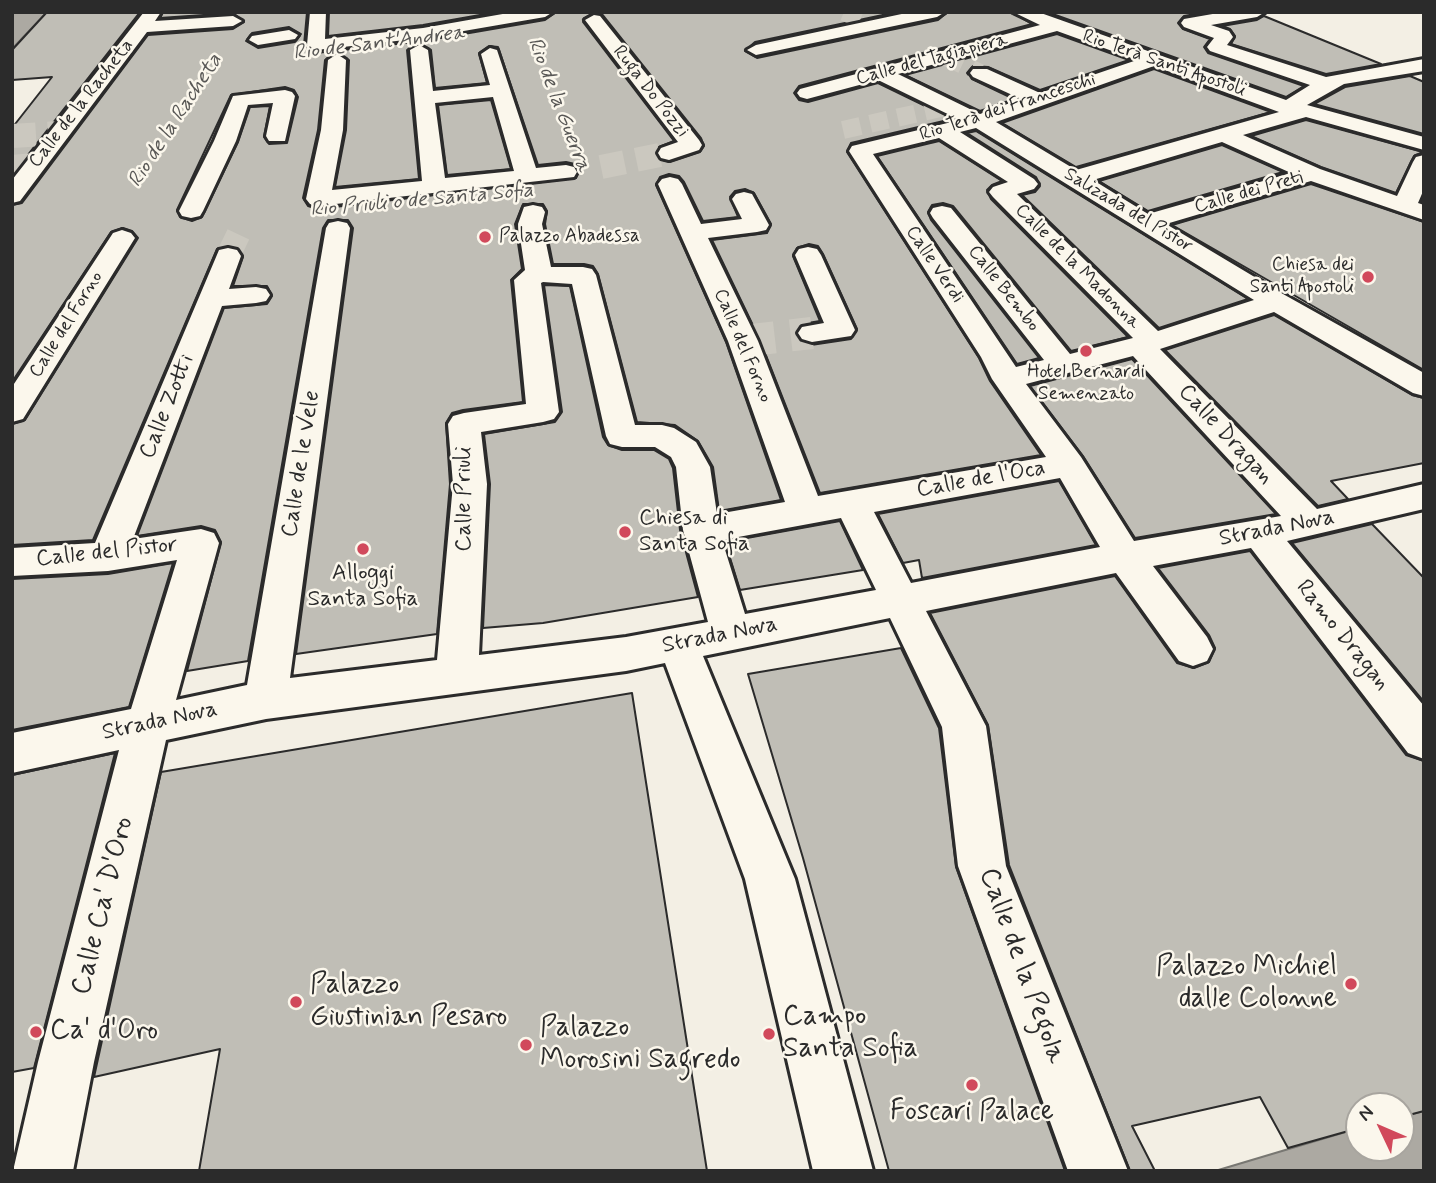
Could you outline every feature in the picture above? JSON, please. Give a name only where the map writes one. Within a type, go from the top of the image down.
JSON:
[{"type":"street","points":[[316,28],[423,33],[545,12]]},
{"type":"street","points":[[756,50],[874,29],[903,15],[937,12]]},
{"type":"street","name":"Rio Terà Santi Apostoli","points":[[1021,12],[1298,110],[1424,144]]},
{"type":"street","points":[[1257,12],[1190,23],[1219,41],[1326,84]]},
{"type":"street","points":[[147,20],[233,22]]},
{"type":"street","name":"Calle de la Racheta","points":[[12,196],[147,20]]},
{"type":"street","name":"Ruga Do Pozzi","points":[[594,20],[691,145],[669,153]]},
{"type":"street","points":[[793,21],[822,38]]},
{"type":"street","name":"Calle del Tagiapiera","points":[[807,93],[1056,26]]},
{"type":"street","points":[[258,40],[289,35]]},
{"type":"street","name":"Rio Terà dei Franceschi","points":[[860,151],[979,121],[1162,63],[1219,41]]},
{"type":"street","points":[[419,50],[434,186]]},
{"type":"street","points":[[906,51],[928,62]]},
{"type":"street","points":[[491,54],[527,176]]},
{"type":"street","points":[[337,60],[314,132],[318,199],[566,172]]},
{"type":"street","points":[[1075,178],[1227,135],[1298,110],[1326,84],[1340,79],[1424,65]]},
{"type":"street","points":[[1397,70],[1424,78]]},
{"type":"street","points":[[980,73],[1039,100]]},
{"type":"street","name":"Salizada del Pistor","points":[[882,74],[979,121],[1277,302],[1424,386]]},
{"type":"street","points":[[875,98],[914,88]]},
{"type":"street","points":[[425,98],[502,90]]},
{"type":"street","points":[[191,211],[240,100],[285,96],[277,136]]},
{"type":"street","name":"Calle de la Madonna","points":[[943,131],[1026,184],[1001,192],[1146,344]]},
{"type":"street","points":[[222,141],[314,132]]},
{"type":"street","points":[[1227,135],[1312,174],[1414,210],[1424,162]]},
{"type":"street","name":"Calle Verdi","points":[[860,151],[996,357],[1007,379]]},
{"type":"street","name":"Calle dei Preti","points":[[1146,222],[1312,174]]},
{"type":"street","name":"Calle del Forno","points":[[670,184],[743,341],[806,510]]},
{"type":"street","points":[[691,233],[757,225],[744,199]]},
{"type":"street","points":[[533,212],[530,224],[539,273],[560,277],[583,275],[622,436],[662,436],[684,450],[693,467],[701,530],[731,633]]},
{"type":"street","name":"Calle Bembo","points":[[942,213],[1063,365]]},
{"type":"street","name":"Calle de le Vele","points":[[266,700],[338,228]]},
{"type":"street","name":"Calle del Forno","points":[[12,412],[122,238]]},
{"type":"street","points":[[808,255],[841,330],[812,333]]},
{"type":"street","name":"Calle Zotti","points":[[108,556],[228,257]]},
{"type":"street","name":"Calle Priuli","points":[[457,675],[470,484],[464,424],[542,412],[527,280],[539,273]]},
{"type":"street","points":[[211,298],[256,295]]},
{"type":"street","points":[[1007,379],[1146,344],[1277,302]]},
{"type":"street","name":"Calle Dragan","points":[[1146,344],[1310,524]]},
{"type":"street","name":"Calle de l'Oca","points":[[701,530],[1069,464],[1007,379]]},
{"type":"street","points":[[1069,464],[1125,557],[1193,649]]},
{"type":"street","name":"Strada Nova","points":[[12,753],[266,700],[626,654],[1125,557],[1260,534],[1424,496]]},
{"type":"street","name":"Calle de la Pegola","points":[[852,504],[964,726],[982,866],[1098,1171]]},
{"type":"street","name":"Ramo Dragan","points":[[1260,534],[1424,739]]},
{"type":"street","name":"Calle del Pistor","points":[[12,562],[108,556],[201,543]]},
{"type":"street","name":"Calle Ca' D'Oro","points":[[43,1171],[66,1062],[148,723],[201,543]]},
{"type":"street","points":[[678,643],[770,879],[843,1171]]},
{"type":"shaded area","points":[[12,12],[47,12],[12,49]]},
{"type":"shaded area","points":[[1424,1111],[1424,1171],[1215,1171],[1345,1132],[1345,1162],[1415,1162],[1415,1113]]},
{"type":"building","points":[[47,12],[140,12],[12,175],[12,128],[52,77],[12,80],[12,50]]},
{"type":"building","points":[[163,12],[307,12],[304,45],[316,53],[423,41],[545,20],[556,12],[897,12],[755,42],[745,51],[757,58],[938,20],[948,12],[1011,12],[1032,24],[799,86],[794,93],[799,100],[808,102],[878,83],[952,119],[851,143],[847,152],[979,358],[990,381],[1041,455],[820,493],[760,340],[712,240],[767,233],[771,224],[754,193],[745,189],[735,191],[730,197],[738,217],[703,221],[684,182],[679,176],[669,174],[660,177],[656,185],[726,342],[781,500],[719,511],[713,467],[698,441],[675,425],[637,422],[598,274],[593,266],[553,264],[545,224],[547,211],[543,204],[523,204],[515,224],[522,269],[511,280],[523,402],[452,413],[446,423],[450,484],[437,634],[296,654],[353,228],[348,220],[328,220],[323,228],[248,661],[187,671],[221,542],[215,530],[201,526],[137,536],[224,308],[267,304],[272,296],[267,286],[233,286],[243,257],[239,249],[227,245],[217,249],[93,540],[12,545],[12,424],[25,420],[138,238],[132,231],[123,228],[111,232],[12,382],[12,205],[22,203],[148,35],[233,29],[244,22],[233,13],[160,18]],"holes":[[[593,13],[602,14],[701,138],[704,146],[700,152],[670,162],[659,159],[656,154],[659,147],[674,141],[583,22],[584,18]],[[289,27],[301,34],[295,42],[258,48],[246,41],[252,33]],[[418,43],[431,50],[435,88],[487,83],[479,53],[489,46],[498,47],[538,165],[566,162],[575,164],[579,171],[576,178],[318,209],[308,206],[303,198],[318,130],[325,60],[336,52],[349,60],[346,130],[335,187],[419,179],[407,50]],[[285,87],[294,90],[298,97],[287,143],[269,144],[264,137],[270,106],[250,107],[238,142],[202,217],[192,221],[180,217],[177,210],[231,95]],[[809,244],[818,246],[857,329],[851,339],[811,345],[801,342],[796,334],[802,324],[820,321],[793,256],[797,248]]]},
{"type":"building","points":[[329,12],[497,12],[423,25],[328,36]]},
{"type":"building","points":[[1047,12],[1207,12],[1184,16],[1178,23],[1183,29],[1210,39],[1204,47],[1208,53],[1304,86],[1286,97]]},
{"type":"building","points":[[1264,16],[1381,64],[1326,74],[1231,44],[1235,36],[1230,29],[1222,26],[1257,20]]},
{"type":"building","points":[[1057,34],[1129,60],[1040,90],[988,67],[973,66],[967,73],[972,79],[1014,99],[980,111],[905,75]]},
{"type":"building","points":[[1154,69],[1271,112],[1076,167],[1002,123]]},
{"type":"building","points":[[1410,76],[1424,82],[1424,134],[1314,104],[1345,87]]},
{"type":"building","points":[[491,100],[511,169],[447,175],[438,105]]},
{"type":"building","points":[[1306,120],[1423,152],[1414,156],[1396,193],[1321,167],[1251,136]]},
{"type":"building","points":[[976,131],[1248,299],[1159,328],[1022,195],[1035,192],[1040,186],[1036,177],[967,133]]},
{"type":"building","points":[[939,141],[1002,181],[987,190],[991,199],[1128,337],[1071,351],[953,206],[943,203],[932,205],[928,212],[931,220],[1039,358],[1017,364],[877,156]]},
{"type":"building","points":[[1222,145],[1283,172],[1148,211],[1099,181]]},
{"type":"building","points":[[1311,184],[1424,222],[1424,370],[1172,225]]},
{"type":"building","points":[[544,285],[570,286],[603,437],[608,445],[622,450],[654,450],[669,459],[673,468],[680,530],[698,597],[543,623],[483,628],[490,484],[484,434],[555,422],[562,412]]},
{"type":"building","points":[[1274,315],[1412,395],[1424,398],[1424,463],[1331,481],[1348,499],[1318,506],[1165,350]]},
{"type":"building","points":[[1132,359],[1276,514],[1135,538],[1083,456],[1030,386]]},
{"type":"building","points":[[1059,481],[1096,545],[922,578],[919,560],[903,563],[878,514]]},
{"type":"building","points":[[840,521],[863,570],[740,590],[725,542]]},
{"type":"building","points":[[1372,524],[1424,578],[1424,702],[1292,543]]},
{"type":"building","points":[[1250,551],[1406,755],[1424,761],[1424,1111],[1415,1113],[1415,1092],[1345,1092],[1345,1132],[1288,1148],[1260,1097],[1132,1126],[1155,1171],[1130,1171],[1009,865],[988,725],[930,613],[1115,576],[1177,663],[1194,668],[1209,662],[1215,648],[1209,635],[1158,568]]},
{"type":"building","points":[[173,563],[129,707],[12,730],[12,579],[108,574]]},
{"type":"building","points":[[901,648],[939,728],[956,867],[1065,1171],[889,1171],[803,858],[748,674]]},
{"type":"building","points":[[632,693],[707,1171],[199,1171],[220,1049],[94,1077],[161,772]]},
{"type":"building","points":[[115,753],[34,1068],[12,1072],[12,775]]},
{"type":"tunnel","points":[[844,12],[868,22]]},
{"type":"tunnel","points":[[946,57],[980,73]]},
{"type":"tunnel","points":[[843,130],[949,106]]},
{"type":"tunnel","points":[[12,136],[58,133]]},
{"type":"tunnel","points":[[601,167],[669,153]]},
{"type":"tunnel","points":[[12,167],[35,165]]},
{"type":"tunnel","points":[[228,256],[240,231]]},
{"type":"tunnel","points":[[743,341],[812,333]]},
{"type":"place","name":"Palazzo Abadessa","points":[[485,237]]},
{"type":"place","name":"Chiesa dei Santi Apostoli","points":[[1368,277]]},
{"type":"place","name":"Hotel Bernardi Semenzato","points":[[1086,351]]},
{"type":"place","name":"Chiesa di Santa Sofia","points":[[625,532]]},
{"type":"place","name":"Alloggi Santa Sofia","points":[[363,549]]},
{"type":"place","name":"Palazzo Michiel dalle Colonne","points":[[1351,984]]},
{"type":"place","name":"Palazzo Giustinian Pesaro","points":[[296,1002]]},
{"type":"place","name":"Ca' d'Oro","points":[[36,1032]]},
{"type":"place","name":"Campo Santa Sofia","points":[[769,1034]]},
{"type":"place","name":"Palazzo Morosini Sagredo","points":[[526,1045]]},
{"type":"place","name":"Foscari Palace","points":[[972,1085]]},
{"type":"water label","name":"Rio de Sant'Andrea","points":[[379,44]]},
{"type":"water label","name":"Rio de la Guerra","points":[[558,105]]},
{"type":"water label","name":"Rio de la Racheta","points":[[176,121]]},
{"type":"water label","name":"Rio Priuli o de Santa Sofia","points":[[422,201]]}]
